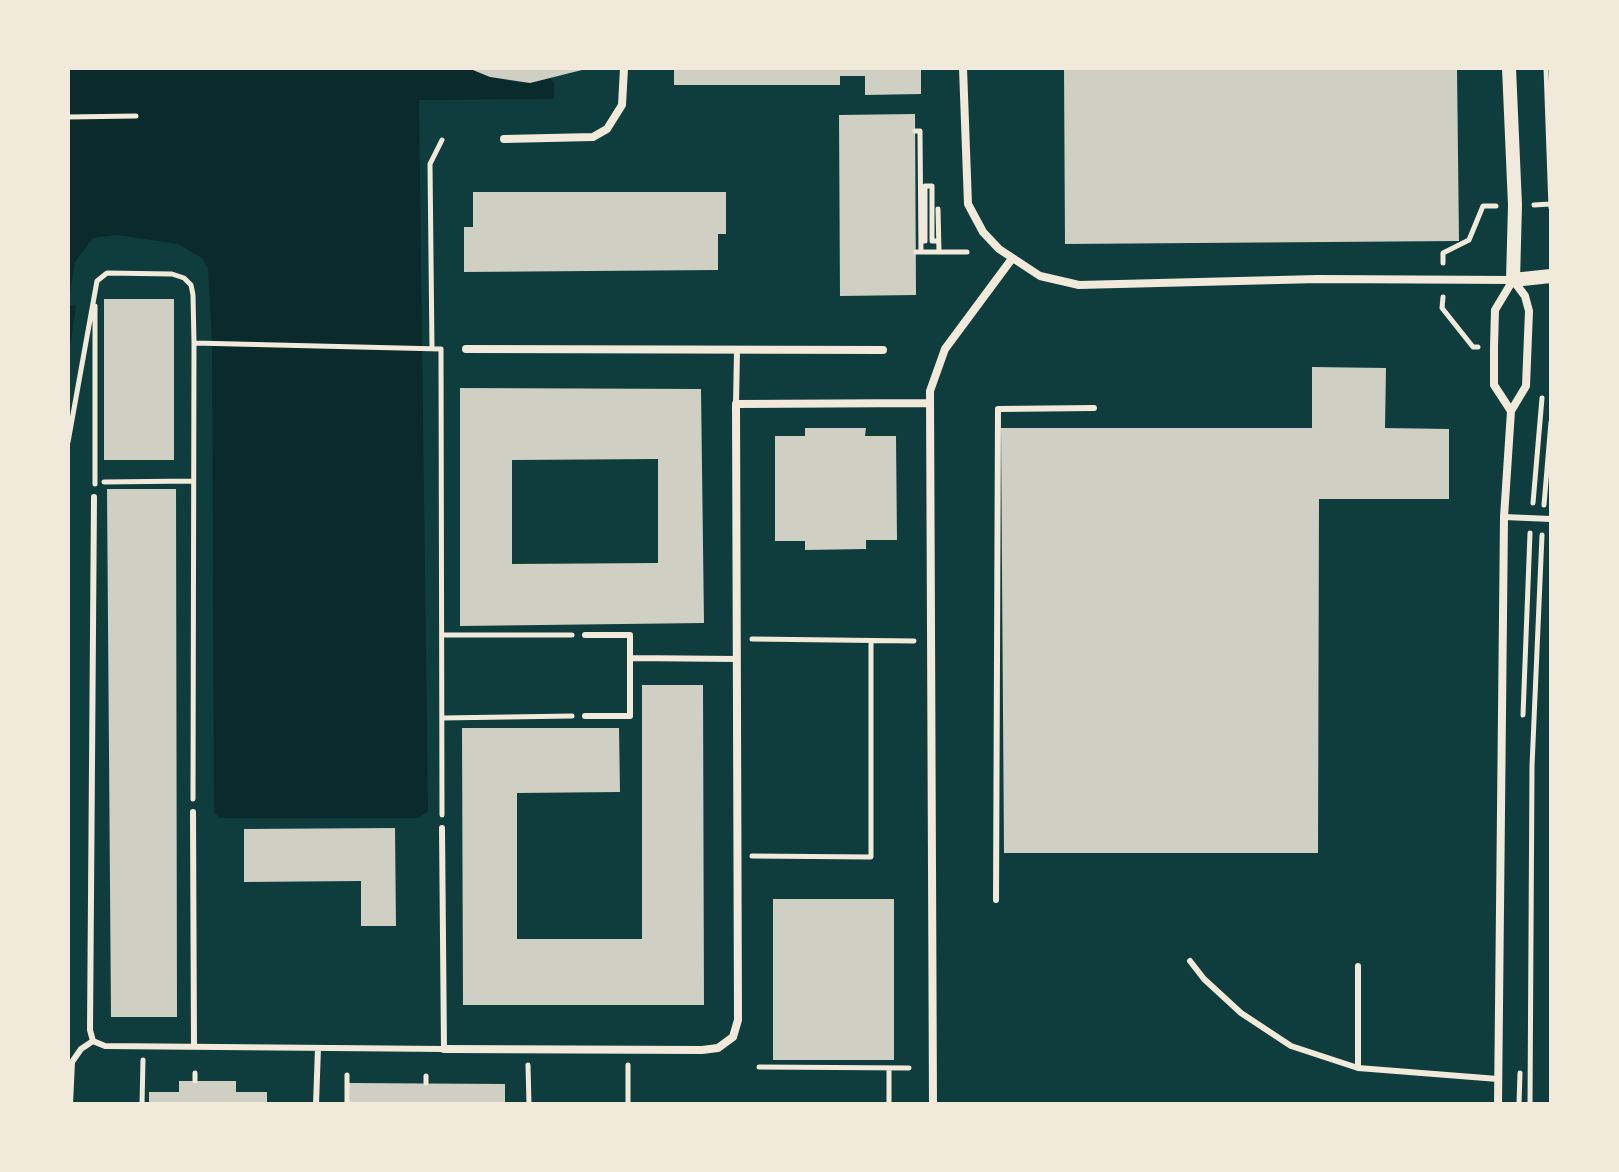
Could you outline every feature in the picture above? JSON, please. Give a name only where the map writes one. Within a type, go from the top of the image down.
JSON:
[{"type":"street","points":[[504,139],[593,137],[607,129],[622,105],[624,68]]},
{"type":"street","points":[[963,68],[968,204],[983,232],[1011,260],[1040,276],[1079,285],[1318,279],[1513,280],[1551,276]]},
{"type":"street","points":[[1509,68],[1515,205],[1513,280],[1495,310],[1494,385],[1511,411]]},
{"type":"street","points":[[933,1104],[929,403],[933,377],[945,349],[1011,260]]},
{"type":"street","points":[[1498,1104],[1504,517],[1511,411],[1526,386],[1528,323],[1525,296],[1513,280]]},
{"type":"street","points":[[466,349],[883,350]]},
{"type":"street","points":[[444,1049],[718,1048],[733,1037],[738,1020],[736,404],[929,403]]},
{"type":"lane","points":[[736,404],[737,350]]},
{"type":"lane","points":[[996,900],[998,409],[1094,408]]},
{"type":"lane","points":[[93,1041],[90,1016],[94,497]]},
{"type":"lane","points":[[1504,517],[1547,518]]},
{"type":"lane","points":[[585,635],[630,635],[630,716],[585,716]]},
{"type":"lane","points":[[630,658],[737,659]]},
{"type":"lane","points":[[193,812],[194,1047]]},
{"type":"lane","points":[[93,1041],[105,1046],[143,1047],[444,1049],[442,828]]},
{"type":"lane","points":[[1190,961],[1204,979],[1241,1013],[1291,1046],[1358,1068],[1498,1079]]},
{"type":"lane","points":[[1358,966],[1358,1068]]},
{"type":"lane","points":[[70,1104],[72,1062],[81,1049],[93,1041]]},
{"type":"lane","points":[[316,1104],[318,1048]]},
{"type":"path","points":[[1536,205],[1551,206],[1546,68]]},
{"type":"path","points":[[68,117],[136,116]]},
{"type":"path","points":[[915,131],[920,131],[919,252],[967,252]]},
{"type":"path","points":[[432,349],[430,164],[442,140]]},
{"type":"path","points":[[921,241],[925,241],[925,186],[932,186],[932,241],[938,241]]},
{"type":"path","points":[[1443,253],[1469,240],[1483,206],[1492,206]]},
{"type":"path","points":[[938,209],[939,252]]},
{"type":"path","points":[[68,442],[97,281],[107,273],[172,274],[184,278],[191,285],[193,295],[194,343],[193,812]]},
{"type":"path","points":[[94,497],[95,289]]},
{"type":"path","points":[[1442,301],[1442,308],[1473,347]]},
{"type":"path","points":[[194,343],[466,349]]},
{"type":"path","points":[[441,349],[442,828]]},
{"type":"path","points":[[1523,724],[1531,518],[1543,391]]},
{"type":"path","points":[[1530,1104],[1532,766],[1551,422]]},
{"type":"path","points":[[95,482],[193,481]]},
{"type":"path","points":[[442,635],[585,635]]},
{"type":"path","points":[[737,639],[931,641]]},
{"type":"path","points":[[737,856],[871,857],[871,641]]},
{"type":"path","points":[[442,718],[585,716]]},
{"type":"path","points":[[142,1104],[143,1047]]},
{"type":"path","points":[[528,1048],[529,1104]]},
{"type":"path","points":[[628,1049],[628,1104]]},
{"type":"path","points":[[759,1067],[909,1068]]},
{"type":"path","points":[[889,1068],[889,1104]]},
{"type":"path","points":[[1519,1104],[1520,1072]]},
{"type":"path","points":[[195,1073],[195,1081]]},
{"type":"path","points":[[347,1075],[347,1104]]},
{"type":"water","points":[[68,68],[468,68],[510,81],[530,83],[550,78],[554,83],[554,99],[419,100],[428,811],[419,818],[220,818],[214,812],[212,343],[208,269],[202,258],[178,244],[117,235],[93,238],[75,262],[68,305]]},
{"type":"water","points":[[68,305],[76,306],[68,361]]},
{"type":"building","points":[[468,68],[586,69],[530,83],[490,77]]},
{"type":"building","points":[[674,68],[921,68],[921,94],[865,95],[865,76],[840,76],[840,85],[674,85]]},
{"type":"building","points":[[1064,68],[1457,68],[1459,241],[1065,244]]},
{"type":"building","points":[[915,114],[916,295],[840,296],[839,115]]},
{"type":"building","points":[[473,192],[726,192],[726,234],[718,234],[718,270],[464,272],[464,227],[473,227]]},
{"type":"building","points":[[104,299],[174,299],[174,460],[104,460]]},
{"type":"building","points":[[1312,367],[1386,368],[1385,428],[1449,429],[1449,499],[1319,499],[1318,853],[1004,853],[1001,428],[1312,428]]},
{"type":"building","points":[[460,388],[701,389],[704,623],[460,626]],"holes":[[[658,459],[658,563],[512,564],[512,460]]]},
{"type":"building","points":[[805,428],[866,428],[865,436],[896,436],[897,540],[866,540],[866,549],[805,550],[805,541],[775,541],[775,436],[805,436]]},
{"type":"building","points":[[107,489],[176,489],[177,1017],[111,1017]]},
{"type":"building","points":[[642,685],[703,685],[704,1005],[463,1005],[462,728],[619,728],[620,792],[517,793],[517,939],[642,939]]},
{"type":"building","points":[[395,828],[396,926],[361,926],[361,881],[244,882],[244,829]]},
{"type":"building","points":[[773,899],[894,899],[894,1060],[773,1060]]},
{"type":"building","points":[[179,1081],[236,1081],[236,1092],[267,1092],[267,1104],[149,1104],[149,1092],[179,1092]]},
{"type":"building","points":[[349,1083],[505,1084],[505,1104],[349,1104]]}]
